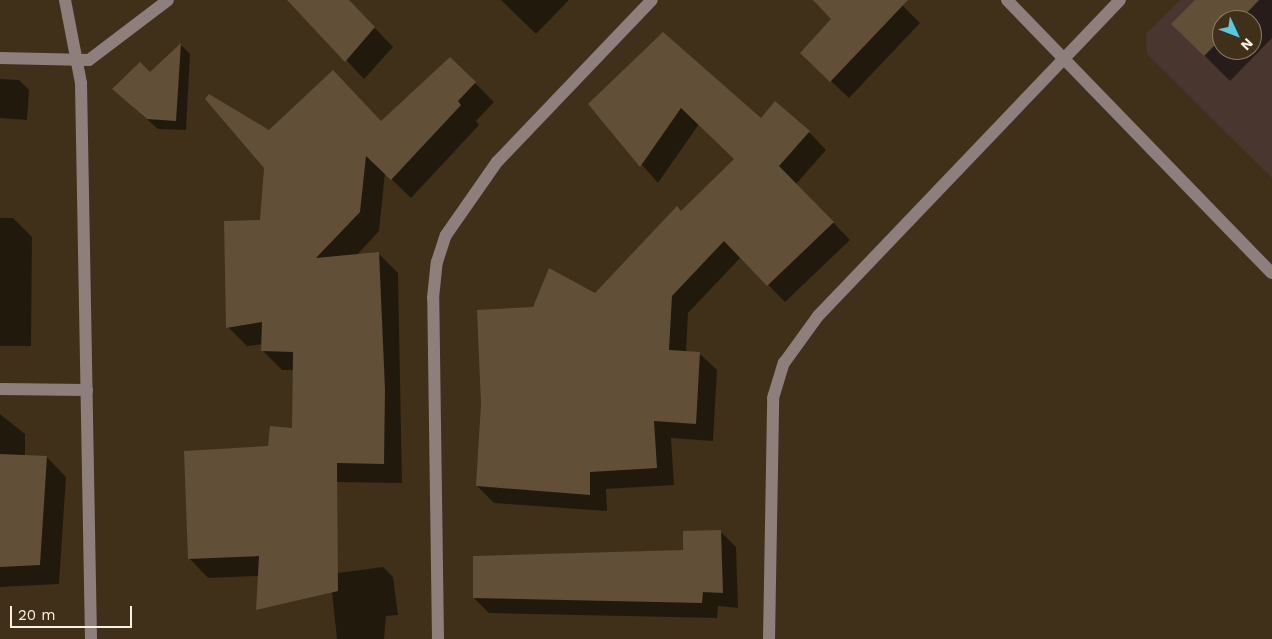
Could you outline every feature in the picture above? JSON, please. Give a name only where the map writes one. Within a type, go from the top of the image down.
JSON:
[{"type":"street","points":[[65,0],[80,62],[91,639]]},
{"type":"street","points":[[0,58],[80,62],[98,55],[168,0]]},
{"type":"street","points":[[438,639],[433,298],[437,262],[446,235],[497,162],[652,0]]},
{"type":"street","points":[[1007,0],[1272,273]]},
{"type":"street","points":[[769,639],[773,398],[784,363],[818,316],[1120,0]]},
{"type":"street","points":[[0,389],[87,390]]},
{"type":"shaded area","points":[[1180,0],[1272,0],[1272,178],[1147,54],[1146,34]]},
{"type":"building","points":[[287,0],[349,0],[375,27],[345,62]]},
{"type":"building","points":[[813,0],[908,0],[830,82],[800,53],[831,19]]},
{"type":"building","points":[[1195,0],[1259,0],[1250,10],[1212,10],[1212,48],[1204,56],[1171,24]]},
{"type":"building","points":[[663,32],[761,118],[775,101],[810,131],[779,166],[834,222],[767,286],[724,241],[672,296],[669,350],[700,352],[696,424],[654,421],[657,468],[590,472],[590,495],[476,486],[481,404],[477,310],[533,307],[549,268],[595,293],[677,206],[681,211],[734,159],[681,108],[640,167],[588,104]]},
{"type":"building","points":[[181,43],[176,121],[147,119],[112,89],[140,62],[150,72]]},
{"type":"building","points":[[450,57],[476,82],[458,101],[461,105],[391,180],[366,156],[360,212],[316,258],[379,252],[385,389],[384,464],[337,463],[338,591],[256,610],[259,556],[188,559],[184,451],[268,446],[270,426],[292,428],[293,352],[261,351],[262,322],[226,328],[224,221],[260,220],[264,168],[205,99],[209,94],[269,130],[333,70],[381,121]]},
{"type":"building","points":[[0,454],[47,456],[40,565],[0,567]]},
{"type":"building","points":[[721,530],[723,593],[703,592],[702,603],[473,598],[473,556],[683,550],[683,531]]}]
